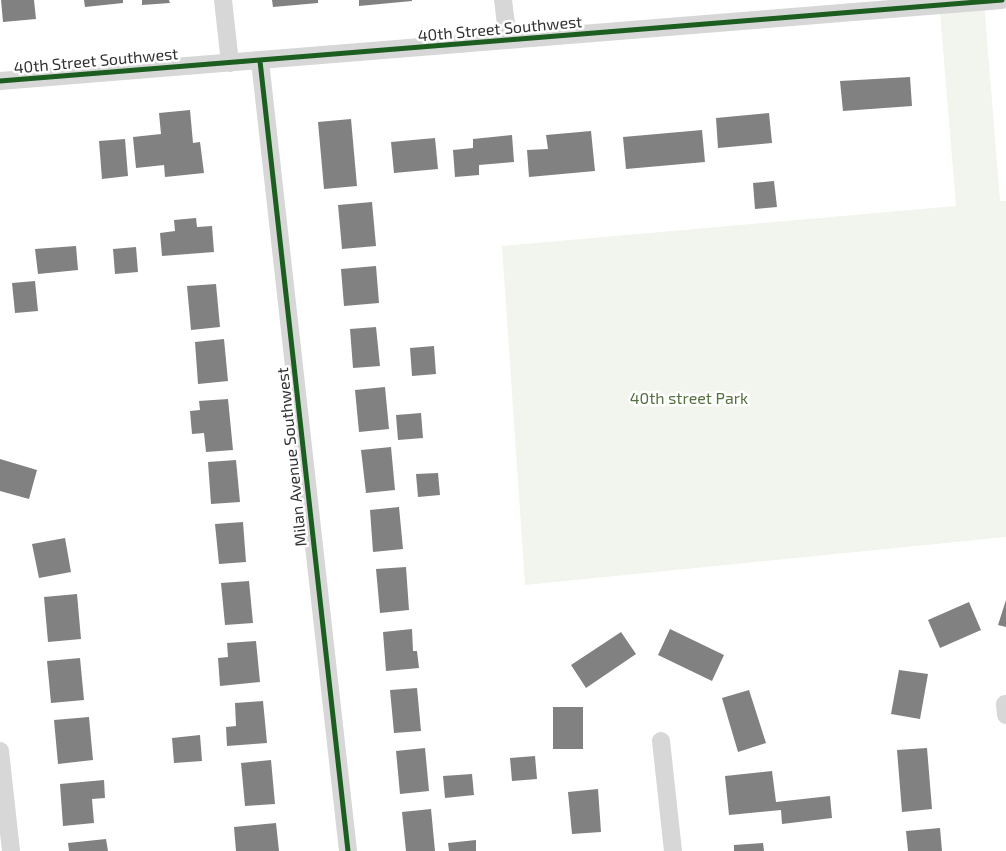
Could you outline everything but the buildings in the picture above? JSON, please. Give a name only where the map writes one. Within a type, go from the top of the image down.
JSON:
[{"type":"street","points":[[223,0],[230,62]]},
{"type":"street","points":[[503,0],[508,40]]},
{"type":"street","name":"40th Street Southwest","points":[[0,81],[508,40],[920,3],[1002,0]]},
{"type":"street","name":"Milan Avenue Southwest","points":[[260,61],[348,851]]},
{"type":"street","points":[[661,741],[673,851]]},
{"type":"street","points":[[0,751],[11,851]]},
{"type":"green space","name":"40th street Park","points":[[984,1],[1000,201],[1006,201],[1006,537],[525,585],[502,246],[956,206],[940,12]]},
{"type":"cycle path","points":[[0,81],[1002,0]]},
{"type":"cycle path","points":[[260,61],[348,851]]}]
